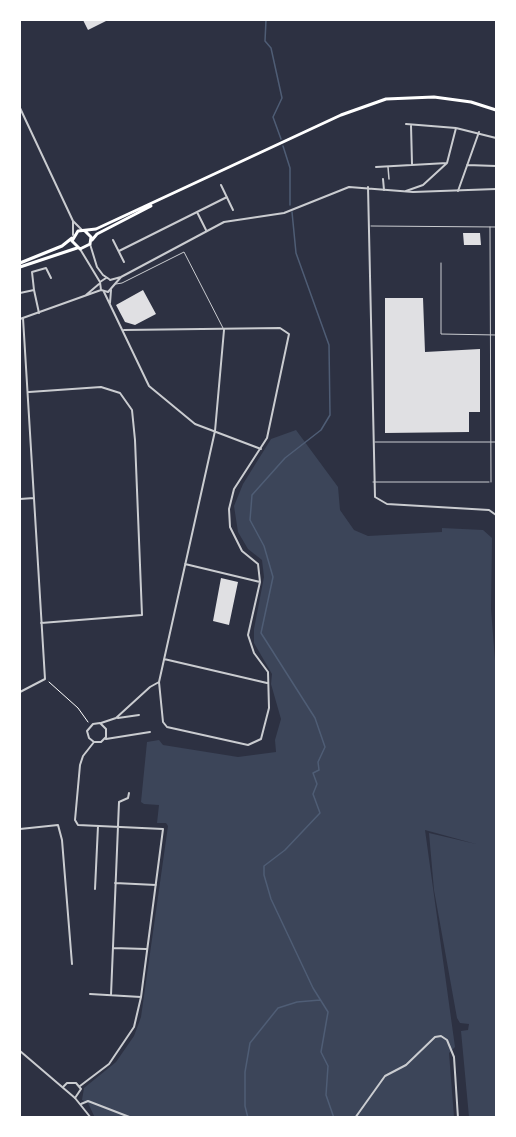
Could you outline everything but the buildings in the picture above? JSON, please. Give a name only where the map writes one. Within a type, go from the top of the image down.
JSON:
[{"type":"main road","points":[[20,265],[62,246],[84,230],[96,229],[341,115],[386,99],[434,97],[471,102],[496,110]]},
{"type":"main road","points":[[20,265],[91,242],[97,234],[184,189]]},
{"type":"main road","points":[[84,230],[91,242]]},
{"type":"main road","points":[[73,236],[78,248]]},
{"type":"street","points":[[20,108],[73,221],[73,236]]},
{"type":"street","points":[[406,124],[456,128],[496,138]]},
{"type":"street","points":[[411,125],[412,164]]},
{"type":"street","points":[[402,192],[423,185],[447,163],[456,128]]},
{"type":"street","points":[[458,191],[479,132]]},
{"type":"street","points":[[375,167],[447,163]]},
{"type":"street","points":[[467,165],[496,166]]},
{"type":"street","points":[[388,166],[389,178]]},
{"type":"street","points":[[383,179],[384,190]]},
{"type":"street","points":[[221,185],[233,210]]},
{"type":"street","points":[[84,297],[99,283],[121,277],[224,222],[284,213],[349,187],[402,192],[496,189]]},
{"type":"street","points":[[368,187],[375,497],[387,504],[489,510],[496,515]]},
{"type":"street","points":[[118,251],[227,197]]},
{"type":"street","points":[[197,212],[206,230]]},
{"type":"street","points":[[73,221],[84,230]]},
{"type":"street","points":[[113,240],[124,262]]},
{"type":"street","points":[[91,242],[97,267],[108,279],[111,289],[110,303]]},
{"type":"street","points":[[78,248],[124,330],[148,386],[195,424],[261,449]]},
{"type":"street","points":[[39,313],[32,272],[46,268],[51,278]]},
{"type":"street","points":[[20,692],[45,679],[29,392],[21,318],[111,289],[121,277]]},
{"type":"street","points":[[20,293],[34,290]]},
{"type":"street","points":[[124,330],[281,328],[289,333],[269,431],[261,449],[234,489],[229,509],[230,526],[242,551],[258,564],[260,582],[248,635],[254,653],[268,672],[269,708],[263,733],[260,742],[247,745],[166,727],[163,722],[159,682],[215,431],[224,330]]},
{"type":"street","points":[[29,392],[102,387],[120,393],[132,410],[135,440],[142,615],[41,624]]},
{"type":"street","points":[[20,499],[34,498]]},
{"type":"street","points":[[185,564],[260,582]]},
{"type":"street","points":[[164,659],[267,683]]},
{"type":"street","points":[[116,718],[150,687],[159,682]]},
{"type":"street","points":[[94,742],[87,735],[90,725],[139,715]]},
{"type":"street","points":[[100,723],[107,731],[104,740]]},
{"type":"street","points":[[80,1086],[109,1064],[134,1027],[141,997],[163,829],[78,825],[75,820],[80,765],[83,756],[94,742],[150,732]]},
{"type":"street","points":[[111,995],[119,802],[128,798],[129,793]]},
{"type":"street","points":[[20,829],[58,825],[62,840],[72,964]]},
{"type":"street","points":[[95,889],[98,826]]},
{"type":"street","points":[[115,883],[156,885]]},
{"type":"street","points":[[113,948],[147,949]]},
{"type":"street","points":[[90,994],[141,997]]},
{"type":"street","points":[[355,1118],[385,1076],[406,1065],[435,1037],[441,1036],[447,1040],[454,1057],[458,1118]]},
{"type":"street","points":[[20,1051],[75,1098],[92,1118]]},
{"type":"street","points":[[63,1087],[71,1082],[80,1086]]},
{"type":"street","points":[[75,1098],[80,1093],[80,1086]]},
{"type":"street","points":[[81,1104],[88,1101],[132,1118]]},
{"type":"lane","points":[[369,226],[496,226]]},
{"type":"lane","points":[[490,227],[490,482]]},
{"type":"lane","points":[[115,284],[122,283],[184,252],[224,330]]},
{"type":"lane","points":[[441,263],[441,334],[496,335]]},
{"type":"lane","points":[[373,442],[496,442]]},
{"type":"lane","points":[[373,482],[496,482]]},
{"type":"path","points":[[45,679],[78,708],[90,725]]},
{"type":"shaded area","points":[[296,430],[338,487],[340,510],[354,530],[368,536],[442,532],[442,528],[483,530],[492,538],[491,609],[496,673],[496,1117],[469,1117],[461,1031],[468,1030],[469,1024],[460,1023],[457,1018],[434,890],[429,833],[476,844],[425,830],[455,1047],[449,1053],[454,1117],[95,1118],[88,1103],[82,1100],[84,1088],[116,1062],[134,1036],[141,1017],[168,826],[166,823],[157,823],[159,805],[141,802],[147,742],[159,740],[163,745],[238,757],[276,752],[275,740],[281,719],[271,684],[272,674],[254,643],[254,629],[264,577],[262,560],[248,549],[238,532],[234,506],[243,484],[271,439]]},
{"type":"waterway","points":[[266,20],[265,41],[271,48],[282,98],[273,117],[281,139]]},
{"type":"waterway","points":[[283,146],[290,168],[290,205]]},
{"type":"waterway","points":[[292,212],[296,253],[329,345],[330,415],[321,430],[285,458],[252,495],[250,520],[264,546],[273,577],[261,633],[315,718],[325,747],[318,762],[319,770],[313,773],[317,784],[313,794],[320,813],[285,850],[264,866],[264,875],[271,899],[313,988],[328,1012],[321,1052],[328,1066],[326,1095],[334,1118]]},
{"type":"waterway","points":[[248,1118],[245,1106],[245,1072],[250,1043],[278,1008],[297,1002],[320,1000]]}]
